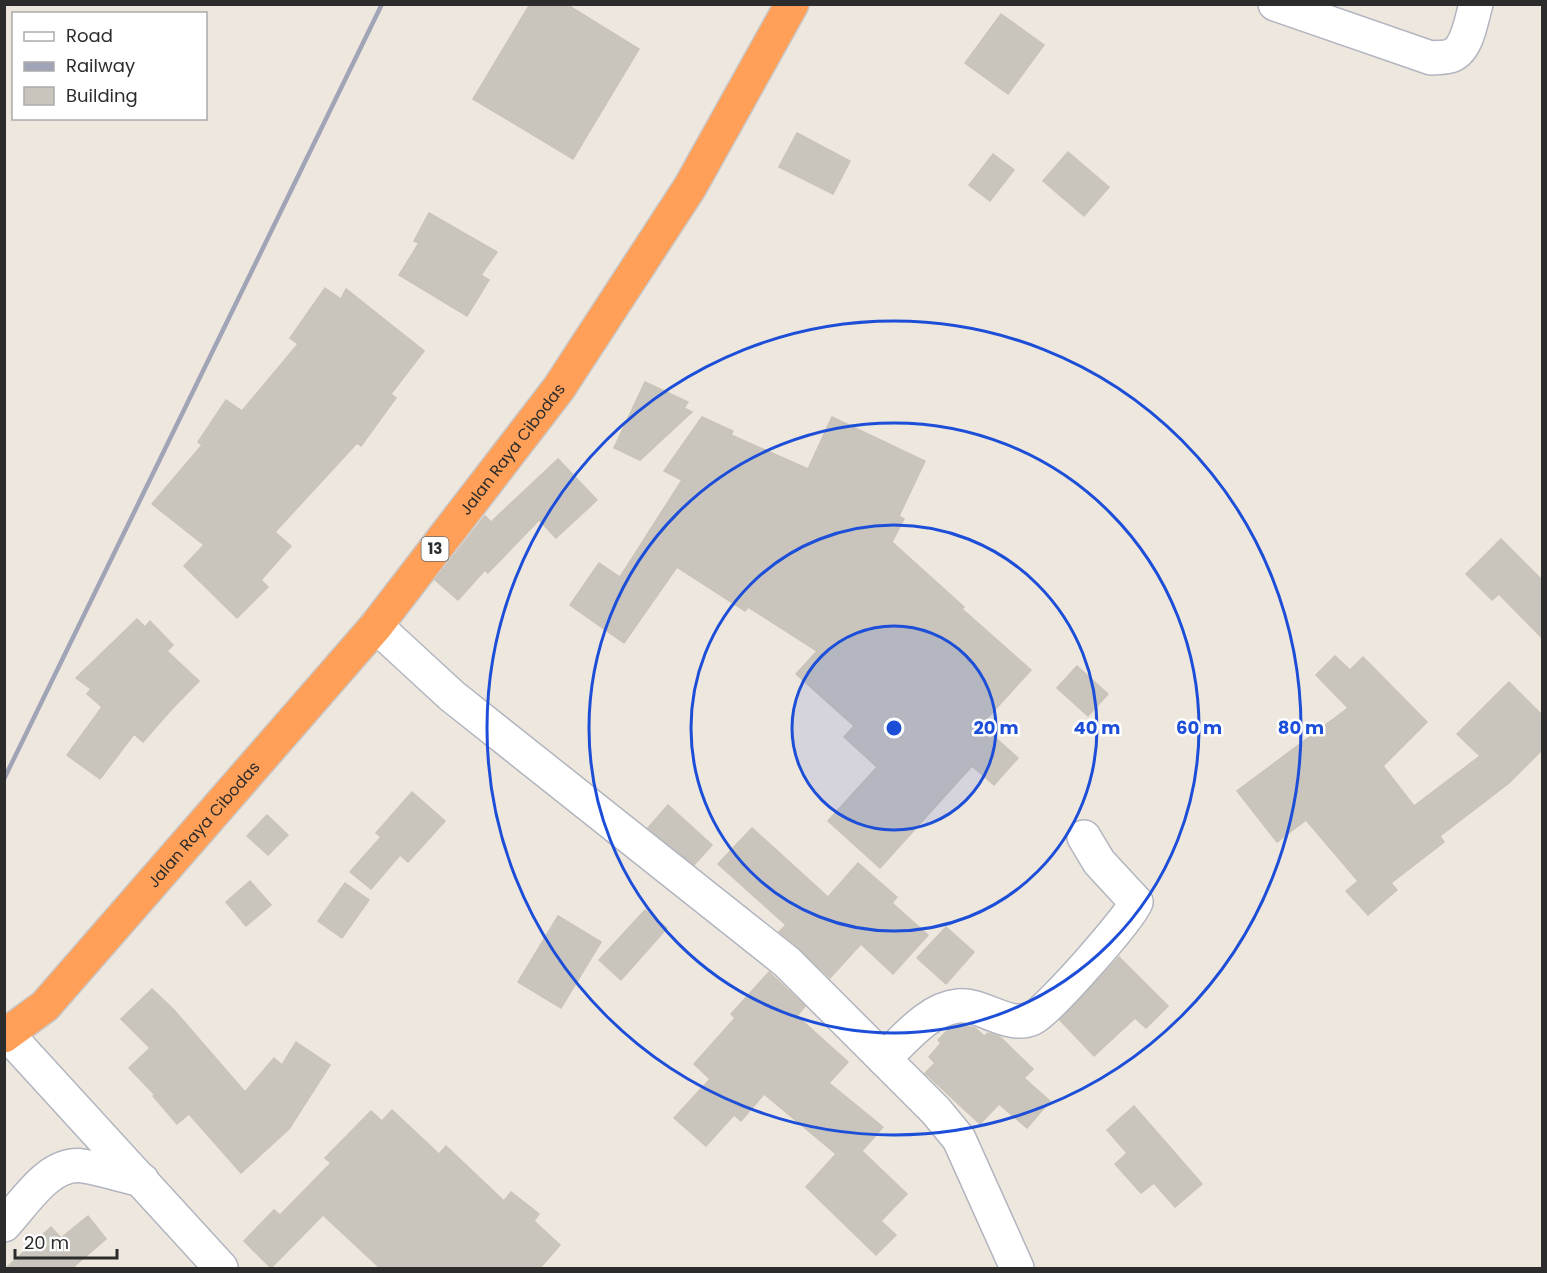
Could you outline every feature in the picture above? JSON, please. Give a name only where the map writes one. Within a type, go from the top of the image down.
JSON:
[{"type":"highway","name":"Jalan Raya Cibodas","points":[[6,1035],[45,1006],[376,626],[559,388],[690,187],[792,4]]},
{"type":"street","points":[[1275,4],[1431,58],[1451,56],[1459,51],[1465,41],[1476,4]]},
{"type":"street","points":[[376,626],[452,696],[787,962],[936,1111],[959,1138],[1017,1269]]},
{"type":"street","points":[[884,1059],[932,1015],[947,1009],[958,1006],[970,1008],[1016,1021],[1033,1018],[1052,1004],[1127,919],[1136,902],[1099,862],[1084,837]]},
{"type":"street","points":[[6,1035],[142,1180],[221,1269]]},
{"type":"street","points":[[4,1225],[42,1183],[62,1168],[81,1166],[142,1180]]},
{"type":"building","points":[[530,4],[566,4],[639,49],[573,159],[473,99]]},
{"type":"building","points":[[1001,14],[1044,45],[1008,94],[965,63]]},
{"type":"building","points":[[797,133],[850,161],[833,194],[779,167]]},
{"type":"building","points":[[1068,152],[1109,187],[1084,216],[1043,181]]},
{"type":"building","points":[[993,154],[1014,170],[990,201],[969,185]]},
{"type":"building","points":[[429,213],[497,252],[481,275],[489,280],[467,316],[399,275],[419,243],[414,241]]},
{"type":"building","points":[[325,288],[341,299],[346,289],[424,351],[391,394],[396,398],[361,446],[357,443],[275,532],[291,546],[261,580],[268,587],[237,618],[184,566],[204,545],[152,504],[202,445],[198,442],[226,400],[242,411],[298,344],[290,338]]},
{"type":"building","points":[[645,382],[688,402],[684,408],[692,412],[640,460],[614,448]]},
{"type":"building","points":[[702,417],[733,431],[731,435],[808,469],[832,417],[925,461],[899,516],[904,519],[892,542],[964,607],[962,609],[1031,670],[981,725],[1018,758],[994,785],[972,766],[880,868],[828,821],[877,767],[844,737],[854,726],[796,674],[817,651],[748,607],[745,611],[677,567],[624,643],[570,605],[599,563],[620,577],[682,480],[664,471]]},
{"type":"building","points":[[558,459],[597,500],[556,538],[539,520],[488,573],[485,570],[458,600],[435,580],[485,516],[491,522]]},
{"type":"building","points":[[1501,539],[1542,580],[1542,638],[1499,594],[1492,600],[1466,574]]},
{"type":"building","points":[[137,619],[145,627],[150,621],[173,645],[167,651],[199,681],[143,742],[134,734],[100,779],[67,755],[102,707],[87,694],[91,689],[76,678]]},
{"type":"building","points":[[1335,656],[1350,670],[1363,657],[1427,722],[1383,766],[1414,806],[1480,756],[1457,734],[1509,682],[1542,715],[1542,750],[1509,783],[1440,836],[1444,842],[1391,883],[1397,890],[1368,915],[1346,891],[1358,881],[1306,820],[1277,842],[1237,791],[1348,708],[1316,675]]},
{"type":"building","points":[[1077,666],[1108,694],[1088,716],[1057,688]]},
{"type":"building","points":[[412,792],[445,821],[408,862],[400,855],[371,889],[350,872],[381,837],[376,833]]},
{"type":"building","points":[[668,805],[712,845],[694,865],[648,828]]},
{"type":"building","points":[[267,815],[288,835],[268,855],[247,836]]},
{"type":"building","points":[[752,828],[828,897],[858,863],[897,897],[892,903],[928,935],[893,974],[861,944],[830,978],[779,932],[786,925],[718,864]]},
{"type":"building","points":[[250,881],[271,905],[246,926],[226,902]]},
{"type":"building","points":[[345,883],[369,900],[342,938],[318,921]]},
{"type":"building","points":[[645,910],[667,928],[621,980],[599,960]]},
{"type":"building","points":[[558,916],[601,942],[561,1008],[518,982]]},
{"type":"building","points":[[946,927],[974,952],[946,984],[917,958]]},
{"type":"building","points":[[1119,957],[1168,1006],[1146,1028],[1135,1018],[1094,1056],[1060,1020]]},
{"type":"building","points":[[769,972],[805,1006],[797,1016],[848,1062],[829,1083],[883,1127],[862,1151],[907,1194],[881,1221],[896,1235],[876,1255],[806,1187],[836,1154],[764,1094],[741,1121],[734,1115],[706,1146],[674,1118],[710,1079],[694,1064],[735,1018],[731,1014]]},
{"type":"building","points":[[152,989],[174,1010],[245,1092],[274,1058],[282,1065],[296,1042],[330,1065],[289,1129],[241,1173],[189,1114],[177,1124],[153,1096],[155,1095],[129,1068],[150,1048],[121,1019]]},
{"type":"building","points":[[960,1025],[975,1028],[984,1036],[988,1033],[1000,1037],[1033,1069],[1024,1078],[1050,1101],[1027,1128],[999,1104],[980,1124],[925,1073],[935,1063],[929,1057],[941,1043],[938,1040],[951,1027]]},
{"type":"building","points":[[1134,1106],[1202,1184],[1175,1207],[1154,1183],[1141,1193],[1115,1164],[1127,1153],[1107,1130]]},
{"type":"building","points":[[392,1110],[439,1154],[446,1146],[504,1201],[511,1192],[539,1214],[534,1221],[560,1245],[539,1269],[381,1269],[323,1215],[271,1268],[244,1241],[274,1210],[280,1215],[331,1163],[325,1158],[371,1111],[382,1121]]},
{"type":"building","points":[[88,1216],[106,1239],[71,1269],[5,1269],[51,1227],[61,1238]]},
{"type":"railway","points":[[4,779],[382,4]]}]
